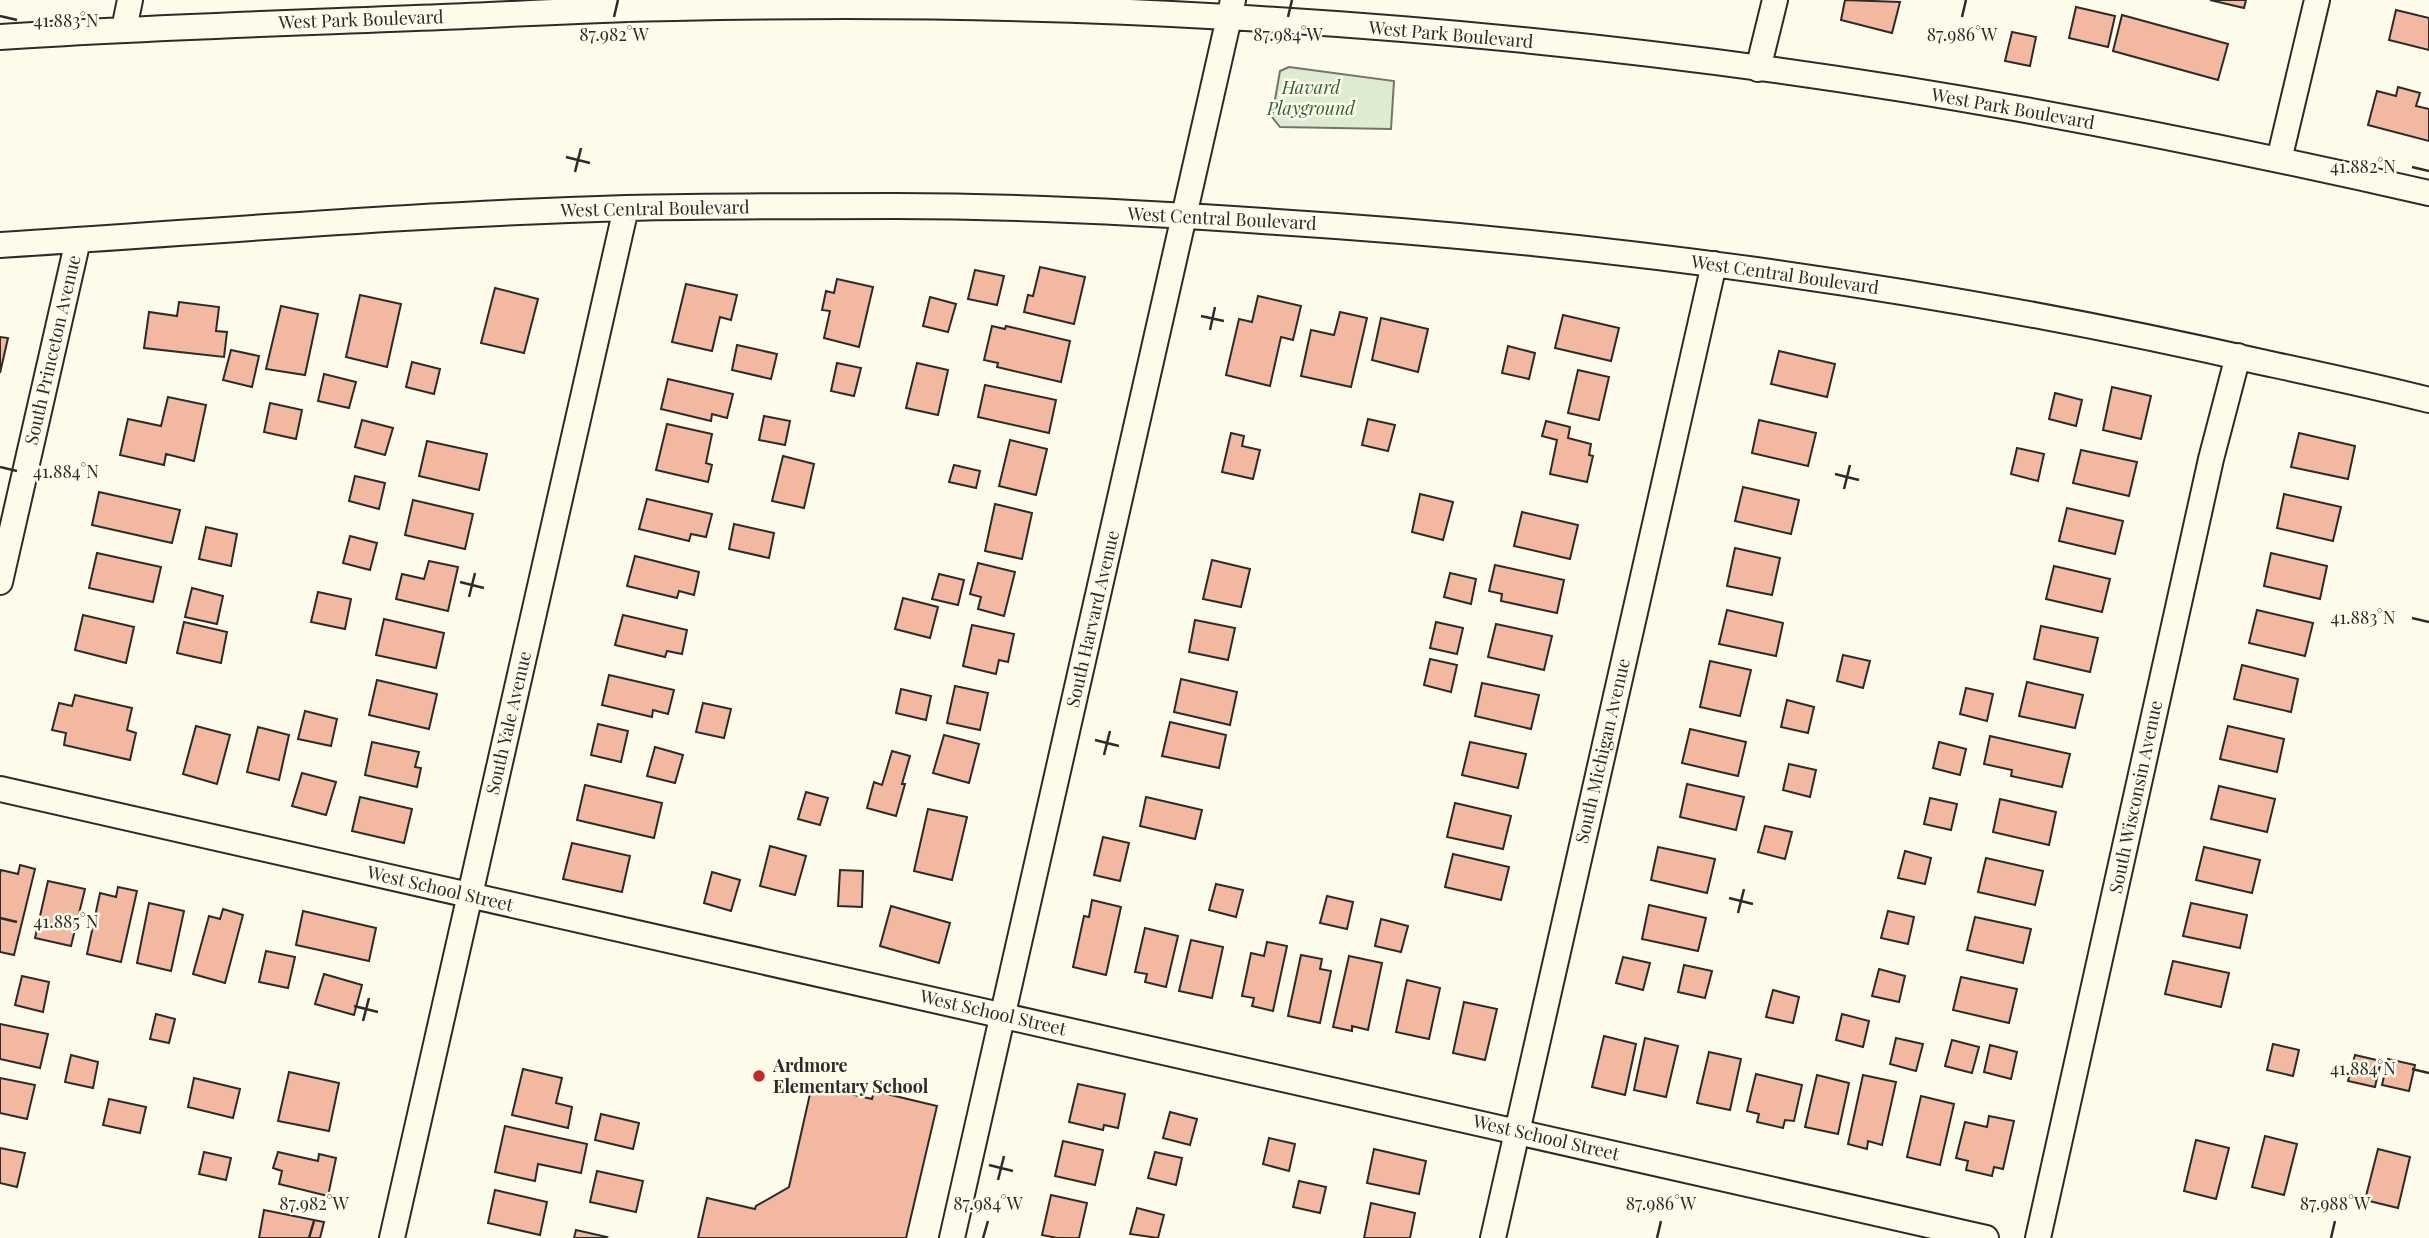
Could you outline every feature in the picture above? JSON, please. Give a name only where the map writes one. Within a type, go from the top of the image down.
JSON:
[{"type":"street","points":[[124,29],[130,0]]},
{"type":"street","points":[[1758,69],[1775,0]]},
{"type":"street","points":[[2279,160],[2317,0]]},
{"type":"street","name":"West Park Boulevard","points":[[0,37],[673,4],[1053,10],[1231,8],[1758,69],[2020,109],[2279,160],[2429,193]]},
{"type":"street","name":"South Harvard Avenue","points":[[951,1238],[1231,8]]},
{"type":"street","name":"West Central Boulevard","points":[[0,245],[470,215],[626,208],[1025,208],[1391,229],[1564,246],[1861,285],[2087,324],[2429,400]]},
{"type":"street","name":"South Yale Avenue","points":[[392,1238],[626,208]]},
{"type":"street","name":"South Princeton Avenue","points":[[0,582],[78,240]]},
{"type":"street","name":"South Michigan Avenue","points":[[1493,1238],[1714,264]]},
{"type":"street","name":"South Wisconsin Avenue","points":[[2038,1238],[2211,459],[2238,356]]},
{"type":"street","name":"West School Street","points":[[0,789],[1986,1238]]},
{"type":"green space","name":"Havard Playground","points":[[1289,67],[1394,81],[1391,129],[1280,127],[1272,117],[1280,71]]},
{"type":"building","points":[[1845,0],[1900,2],[1892,33],[1841,20]]},
{"type":"building","points":[[2210,0],[2246,0],[2244,8]]},
{"type":"building","points":[[2076,7],[2115,16],[2108,47],[2069,38]]},
{"type":"building","points":[[2396,10],[2429,18],[2429,50],[2389,40]]},
{"type":"building","points":[[2122,15],[2228,44],[2218,80],[2113,51]]},
{"type":"building","points":[[2012,32],[2036,37],[2030,66],[2005,61]]},
{"type":"building","points":[[2398,87],[2420,93],[2416,106],[2429,109],[2429,141],[2368,125],[2377,91],[2396,96]]},
{"type":"building","points":[[1040,267],[1085,277],[1074,324],[1024,312],[1028,295],[1033,296]]},
{"type":"building","points":[[975,270],[1004,276],[997,305],[968,299]]},
{"type":"building","points":[[837,279],[873,287],[859,347],[824,338],[830,311],[822,310],[826,291],[834,293]]},
{"type":"building","points":[[686,284],[737,295],[731,320],[720,317],[712,351],[672,342]]},
{"type":"building","points":[[495,288],[538,299],[524,353],[481,343]]},
{"type":"building","points":[[360,295],[401,304],[387,367],[346,357]]},
{"type":"building","points":[[1258,296],[1301,306],[1293,340],[1281,337],[1270,386],[1226,375],[1239,319],[1252,322]]},
{"type":"building","points":[[930,297],[956,304],[948,332],[923,326]]},
{"type":"building","points":[[179,302],[219,307],[216,331],[227,332],[224,357],[144,348],[149,312],[177,316]]},
{"type":"building","points":[[281,306],[318,314],[305,375],[266,369]]},
{"type":"building","points":[[1340,312],[1367,318],[1351,387],[1301,376],[1311,330],[1334,335]]},
{"type":"building","points":[[1563,315],[1619,328],[1611,361],[1555,348]]},
{"type":"building","points":[[1381,318],[1428,329],[1418,372],[1372,360]]},
{"type":"building","points":[[992,326],[1005,329],[1006,326],[1070,341],[1061,382],[997,367],[998,363],[984,360]]},
{"type":"building","points":[[0,337],[8,338],[0,373]]},
{"type":"building","points":[[737,345],[777,354],[771,379],[732,370]]},
{"type":"building","points":[[1508,346],[1535,353],[1529,379],[1502,373]]},
{"type":"building","points":[[231,350],[259,356],[252,387],[223,380]]},
{"type":"building","points":[[1779,351],[1835,364],[1827,397],[1771,384]]},
{"type":"building","points":[[412,362],[440,369],[434,394],[406,387]]},
{"type":"building","points":[[837,363],[861,368],[854,396],[831,391]]},
{"type":"building","points":[[917,363],[948,370],[938,415],[906,408]]},
{"type":"building","points":[[1578,370],[1609,377],[1599,420],[1568,413]]},
{"type":"building","points":[[324,374],[356,382],[349,408],[318,401]]},
{"type":"building","points":[[668,379],[733,394],[727,418],[712,414],[711,421],[661,409]]},
{"type":"building","points":[[985,385],[1056,400],[1049,433],[978,417]]},
{"type":"building","points":[[2112,387],[2151,396],[2141,439],[2103,430]]},
{"type":"building","points":[[2055,393],[2082,400],[2076,426],[2049,419]]},
{"type":"building","points":[[168,397],[206,405],[194,461],[166,454],[164,465],[120,455],[128,419],[161,426]]},
{"type":"building","points":[[270,403],[302,410],[296,439],[264,432]]},
{"type":"building","points":[[764,416],[790,421],[785,445],[759,440]]},
{"type":"building","points":[[1368,419],[1395,425],[1388,451],[1362,445]]},
{"type":"building","points":[[362,420],[393,428],[385,455],[355,447]]},
{"type":"building","points":[[1759,420],[1816,433],[1808,466],[1752,453]]},
{"type":"building","points":[[1546,421],[1570,427],[1568,438],[1591,444],[1589,455],[1593,456],[1587,482],[1550,474],[1557,440],[1542,436]]},
{"type":"building","points":[[667,424],[712,434],[706,463],[712,465],[708,482],[656,470]]},
{"type":"building","points":[[1231,433],[1244,436],[1242,446],[1260,450],[1253,479],[1222,472]]},
{"type":"building","points":[[2299,433],[2355,446],[2348,479],[2291,467]]},
{"type":"building","points":[[1010,440],[1047,449],[1036,495],[999,486]]},
{"type":"building","points":[[427,441],[487,454],[479,490],[419,476]]},
{"type":"building","points":[[2017,448],[2044,454],[2038,481],[2011,474]]},
{"type":"building","points":[[2081,450],[2137,462],[2129,496],[2073,483]]},
{"type":"building","points":[[783,456],[814,464],[804,508],[772,501]]},
{"type":"building","points":[[954,465],[980,471],[976,488],[949,482]]},
{"type":"building","points":[[355,476],[385,483],[379,509],[349,501]]},
{"type":"building","points":[[1743,487],[1799,500],[1791,534],[1735,521]]},
{"type":"building","points":[[99,492],[180,510],[172,543],[92,525]]},
{"type":"building","points":[[1420,494],[1453,502],[1443,540],[1412,532]]},
{"type":"building","points":[[2284,494],[2341,507],[2333,541],[2277,528]]},
{"type":"building","points":[[647,499],[712,514],[706,537],[691,534],[689,541],[639,529]]},
{"type":"building","points":[[413,500],[473,514],[465,549],[405,535]]},
{"type":"building","points":[[995,504],[1032,513],[1022,559],[985,551]]},
{"type":"building","points":[[2067,508],[2123,521],[2115,554],[2059,541]]},
{"type":"building","points":[[1522,512],[1578,525],[1570,559],[1514,546]]},
{"type":"building","points":[[734,524],[774,533],[769,558],[729,549]]},
{"type":"building","points":[[206,527],[237,534],[231,566],[199,559]]},
{"type":"building","points":[[350,536],[377,543],[370,570],[343,563]]},
{"type":"building","points":[[1735,548],[1780,558],[1772,595],[1727,586]]},
{"type":"building","points":[[97,553],[161,567],[153,602],[89,588]]},
{"type":"building","points":[[2271,553],[2327,566],[2320,599],[2264,586]]},
{"type":"building","points":[[635,556],[699,572],[694,595],[679,591],[677,598],[627,586]]},
{"type":"building","points":[[1212,560],[1250,569],[1241,607],[1203,599]]},
{"type":"building","points":[[429,561],[458,567],[448,611],[396,599],[402,574],[424,579]]},
{"type":"building","points":[[978,563],[1015,572],[1004,616],[978,609],[981,597],[970,594]]},
{"type":"building","points":[[1495,565],[1564,580],[1557,613],[1501,601],[1502,594],[1489,591]]},
{"type":"building","points":[[2054,566],[2110,579],[2102,612],[2046,599]]},
{"type":"building","points":[[1450,573],[1476,579],[1471,604],[1444,597]]},
{"type":"building","points":[[939,574],[964,580],[958,605],[932,599]]},
{"type":"building","points":[[192,588],[223,596],[217,624],[185,617]]},
{"type":"building","points":[[318,592],[351,599],[345,629],[311,622]]},
{"type":"building","points":[[903,598],[938,607],[930,638],[895,629]]},
{"type":"building","points":[[1727,610],[1783,623],[1776,656],[1719,644]]},
{"type":"building","points":[[2257,610],[2313,623],[2305,656],[2249,643]]},
{"type":"building","points":[[83,615],[134,627],[126,663],[75,650]]},
{"type":"building","points":[[623,615],[687,630],[682,654],[667,651],[665,657],[615,645]]},
{"type":"building","points":[[384,619],[444,633],[436,668],[376,655]]},
{"type":"building","points":[[1195,620],[1235,628],[1228,660],[1189,652]]},
{"type":"building","points":[[184,622],[227,632],[221,663],[177,653]]},
{"type":"building","points":[[1436,622],[1463,628],[1457,654],[1430,648]]},
{"type":"building","points":[[1496,624],[1552,636],[1544,670],[1488,657]]},
{"type":"building","points":[[972,625],[1014,634],[1008,662],[999,660],[996,674],[963,666]]},
{"type":"building","points":[[2041,626],[2098,638],[2090,672],[2034,659]]},
{"type":"building","points":[[1843,655],[1870,661],[1863,688],[1837,681]]},
{"type":"building","points":[[1430,659],[1457,665],[1451,692],[1424,685]]},
{"type":"building","points":[[1710,661],[1751,670],[1740,716],[1700,707]]},
{"type":"building","points":[[2242,665],[2298,679],[2291,712],[2234,699]]},
{"type":"building","points":[[609,675],[674,690],[668,714],[653,710],[652,717],[602,705]]},
{"type":"building","points":[[1181,679],[1237,692],[1230,725],[1174,712]]},
{"type":"building","points":[[377,680],[437,694],[429,729],[369,715]]},
{"type":"building","points":[[2027,682],[2083,695],[2075,728],[2019,716]]},
{"type":"building","points":[[1482,683],[1539,695],[1531,729],[1475,716]]},
{"type":"building","points":[[955,686],[988,693],[980,730],[947,723]]},
{"type":"building","points":[[1966,688],[1993,694],[1987,721],[1960,714]]},
{"type":"building","points":[[901,689],[931,696],[926,720],[896,713]]},
{"type":"building","points":[[75,695],[132,708],[127,730],[136,733],[130,760],[64,745],[66,733],[52,730],[59,703],[72,706]]},
{"type":"building","points":[[1787,700],[1814,707],[1808,733],[1781,727]]},
{"type":"building","points":[[703,703],[731,709],[724,738],[696,732]]},
{"type":"building","points":[[305,711],[337,719],[331,746],[298,739]]},
{"type":"building","points":[[1170,722],[1226,735],[1219,768],[1162,756]]},
{"type":"building","points":[[598,724],[628,731],[621,762],[591,755]]},
{"type":"building","points":[[196,726],[230,735],[217,784],[183,774]]},
{"type":"building","points":[[2228,726],[2284,739],[2277,772],[2220,759]]},
{"type":"building","points":[[258,727],[289,735],[279,780],[247,772]]},
{"type":"building","points":[[1690,729],[1746,742],[1738,776],[1682,763]]},
{"type":"building","points":[[944,735],[979,744],[969,783],[933,773]]},
{"type":"building","points":[[1990,736],[2070,754],[2062,787],[2011,776],[2012,770],[1984,764]]},
{"type":"building","points":[[372,742],[419,752],[415,767],[421,768],[417,787],[365,775]]},
{"type":"building","points":[[1470,742],[1526,754],[1518,788],[1462,775]]},
{"type":"building","points":[[1939,742],[1966,749],[1960,775],[1933,768]]},
{"type":"building","points":[[655,747],[683,755],[675,783],[647,776]]},
{"type":"building","points":[[892,751],[910,756],[896,816],[867,808],[874,782],[882,785]]},
{"type":"building","points":[[1789,764],[1816,770],[1810,797],[1783,790]]},
{"type":"building","points":[[302,773],[336,782],[326,815],[292,806]]},
{"type":"building","points":[[1687,784],[1744,797],[1736,830],[1680,817]]},
{"type":"building","points":[[585,785],[662,803],[654,838],[577,820]]},
{"type":"building","points":[[2219,786],[2275,799],[2267,832],[2211,819]]},
{"type":"building","points":[[806,792],[828,798],[820,825],[798,819]]},
{"type":"building","points":[[360,797],[412,809],[404,843],[352,831]]},
{"type":"building","points":[[1146,797],[1202,810],[1195,839],[1140,826]]},
{"type":"building","points":[[1930,798],[1957,804],[1951,830],[1924,824]]},
{"type":"building","points":[[2000,799],[2056,812],[2049,845],[1993,832]]},
{"type":"building","points":[[1455,803],[1511,816],[1503,849],[1447,837]]},
{"type":"building","points":[[928,809],[967,817],[952,880],[914,871]]},
{"type":"building","points":[[1765,826],[1792,832],[1785,859],[1758,852]]},
{"type":"building","points":[[1103,837],[1129,843],[1120,881],[1094,875]]},
{"type":"building","points":[[572,843],[630,856],[622,892],[563,879]]},
{"type":"building","points":[[770,846],[806,856],[795,895],[760,886]]},
{"type":"building","points":[[1658,847],[1715,859],[1707,893],[1651,880]]},
{"type":"building","points":[[2204,847],[2260,860],[2252,893],[2196,880]]},
{"type":"building","points":[[1905,851],[1931,858],[1925,884],[1898,878]]},
{"type":"building","points":[[1453,854],[1509,867],[1501,900],[1445,887]]},
{"type":"building","points":[[1986,858],[2043,871],[2035,905],[1978,892]]},
{"type":"building","points":[[20,865],[35,869],[14,955],[0,952],[0,874],[1,870],[18,874]]},
{"type":"building","points":[[840,870],[863,871],[862,907],[838,906]]},
{"type":"building","points":[[712,872],[740,880],[731,911],[704,903]]},
{"type":"building","points":[[48,881],[85,889],[71,946],[35,938]]},
{"type":"building","points":[[1216,884],[1243,890],[1236,917],[1209,910]]},
{"type":"building","points":[[118,887],[137,891],[121,962],[87,954],[100,893],[116,897]]},
{"type":"building","points":[[1327,896],[1353,902],[1347,929],[1320,923]]},
{"type":"building","points":[[1092,900],[1121,907],[1106,975],[1073,967],[1084,916],[1089,917]]},
{"type":"building","points":[[149,903],[184,911],[171,971],[137,963]]},
{"type":"building","points":[[2191,903],[2247,915],[2240,948],[2183,936]]},
{"type":"building","points":[[1649,905],[1706,918],[1698,951],[1642,939]]},
{"type":"building","points":[[891,906],[950,923],[939,963],[880,946]]},
{"type":"building","points":[[223,909],[243,915],[225,983],[193,974],[209,916],[220,919]]},
{"type":"building","points":[[303,911],[376,928],[369,961],[296,945]]},
{"type":"building","points":[[1888,911],[1914,917],[1908,944],[1881,938]]},
{"type":"building","points":[[1975,917],[2031,929],[2023,963],[1967,950]]},
{"type":"building","points":[[1381,919],[1408,926],[1401,952],[1375,946]]},
{"type":"building","points":[[1145,928],[1178,936],[1166,987],[1145,982],[1147,974],[1135,972]]},
{"type":"building","points":[[1191,940],[1223,947],[1212,998],[1179,991]]},
{"type":"building","points":[[1267,942],[1287,946],[1273,1011],[1252,1006],[1254,998],[1242,996],[1251,953],[1264,956]]},
{"type":"building","points":[[266,951],[295,957],[288,988],[259,982]]},
{"type":"building","points":[[1301,955],[1322,959],[1320,969],[1331,971],[1320,1023],[1288,1016]]},
{"type":"building","points":[[1349,956],[1382,963],[1368,1030],[1352,1026],[1352,1031],[1333,1027]]},
{"type":"building","points":[[1623,957],[1650,963],[1643,990],[1616,983]]},
{"type":"building","points":[[2173,961],[2229,973],[2221,1007],[2165,994]]},
{"type":"building","points":[[1684,965],[1712,971],[1705,998],[1678,992]]},
{"type":"building","points":[[1879,969],[1905,976],[1899,1002],[1872,996]]},
{"type":"building","points":[[324,974],[362,985],[354,1015],[315,1004]]},
{"type":"building","points":[[22,976],[49,982],[43,1012],[15,1005]]},
{"type":"building","points":[[1961,977],[2017,989],[2009,1023],[1953,1010]]},
{"type":"building","points":[[1407,980],[1440,988],[1429,1039],[1396,1032]]},
{"type":"building","points":[[1773,990],[1799,997],[1793,1023],[1766,1017]]},
{"type":"building","points":[[1464,1002],[1497,1009],[1485,1060],[1453,1053]]},
{"type":"building","points":[[156,1014],[175,1019],[169,1043],[150,1039]]},
{"type":"building","points":[[1842,1014],[1869,1021],[1863,1047],[1836,1040]]},
{"type":"building","points":[[0,1024],[48,1034],[40,1068],[0,1059]]},
{"type":"building","points":[[1604,1036],[1636,1044],[1625,1095],[1592,1087]]},
{"type":"building","points":[[1645,1038],[1678,1046],[1666,1097],[1634,1090]]},
{"type":"building","points":[[1896,1038],[1923,1044],[1916,1071],[1890,1064]]},
{"type":"building","points":[[1952,1040],[1979,1047],[1972,1073],[1945,1066]]},
{"type":"building","points":[[2273,1044],[2299,1050],[2293,1076],[2267,1070]]},
{"type":"building","points":[[1990,1045],[2017,1052],[2011,1079],[1984,1072]]},
{"type":"building","points":[[1709,1052],[1741,1059],[1730,1110],[1697,1103]]},
{"type":"building","points":[[71,1055],[98,1062],[93,1088],[65,1082]]},
{"type":"building","points":[[2355,1055],[2381,1061],[2375,1087],[2348,1081]]},
{"type":"building","points":[[2388,1059],[2415,1065],[2409,1091],[2382,1085]]},
{"type":"building","points":[[523,1069],[562,1078],[556,1103],[572,1107],[568,1128],[512,1115]]},
{"type":"building","points":[[289,1072],[339,1083],[329,1131],[278,1121]]},
{"type":"building","points":[[1756,1074],[1802,1085],[1794,1121],[1785,1120],[1783,1128],[1757,1122],[1759,1114],[1747,1111]]},
{"type":"building","points":[[1817,1075],[1849,1083],[1838,1134],[1805,1127]]},
{"type":"building","points":[[1863,1075],[1896,1082],[1882,1145],[1868,1141],[1867,1149],[1848,1144]]},
{"type":"building","points":[[0,1078],[35,1085],[27,1119],[0,1113]]},
{"type":"building","points":[[194,1078],[240,1089],[233,1118],[188,1107]]},
{"type":"building","points":[[1078,1084],[1125,1094],[1118,1128],[1104,1125],[1103,1130],[1069,1122]]},
{"type":"building","points":[[812,1085],[872,1099],[874,1091],[937,1106],[906,1238],[698,1238],[707,1198],[755,1209],[789,1187]]},
{"type":"building","points":[[1921,1096],[1954,1104],[1940,1165],[1907,1157]]},
{"type":"building","points":[[109,1099],[146,1107],[140,1133],[103,1125]]},
{"type":"building","points":[[1170,1112],[1197,1119],[1190,1145],[1163,1138]]},
{"type":"building","points":[[601,1114],[639,1123],[633,1149],[595,1140]]},
{"type":"building","points":[[1989,1116],[2014,1121],[2003,1169],[1994,1167],[1992,1176],[1966,1170],[1968,1161],[1956,1158],[1965,1122],[1987,1127]]},
{"type":"building","points":[[505,1126],[587,1144],[581,1173],[538,1164],[535,1181],[495,1172]]},
{"type":"building","points":[[2265,1136],[2297,1144],[2284,1195],[2252,1187]]},
{"type":"building","points":[[1269,1138],[1295,1144],[1289,1171],[1263,1164]]},
{"type":"building","points":[[2196,1140],[2229,1148],[2216,1199],[2184,1191]]},
{"type":"building","points":[[1063,1141],[1103,1150],[1095,1185],[1055,1176]]},
{"type":"building","points":[[0,1148],[25,1153],[17,1187],[0,1183]]},
{"type":"building","points":[[1374,1149],[1426,1161],[1419,1194],[1367,1183]]},
{"type":"building","points":[[2378,1149],[2410,1157],[2398,1208],[2365,1200]]},
{"type":"building","points":[[204,1152],[231,1158],[226,1180],[199,1174]]},
{"type":"building","points":[[278,1152],[318,1161],[319,1154],[336,1158],[328,1196],[279,1184],[282,1171],[273,1168]]},
{"type":"building","points":[[1155,1152],[1182,1158],[1176,1185],[1148,1178]]},
{"type":"building","points":[[597,1171],[643,1181],[636,1212],[590,1202]]},
{"type":"building","points":[[1299,1181],[1326,1187],[1320,1213],[1293,1207]]},
{"type":"building","points":[[495,1190],[547,1202],[540,1235],[488,1223]]},
{"type":"building","points":[[1051,1195],[1087,1203],[1079,1238],[1042,1235]]},
{"type":"building","points":[[1371,1203],[1415,1213],[1410,1238],[1364,1238]]},
{"type":"building","points":[[1137,1208],[1164,1215],[1158,1238],[1130,1234]]},
{"type":"building","points":[[264,1210],[324,1222],[320,1238],[259,1238]]},
{"type":"building","points":[[576,1230],[607,1237],[574,1238]]},
{"type":"place","name":"Ardmore Elementary School","points":[[759,1076]]}]
